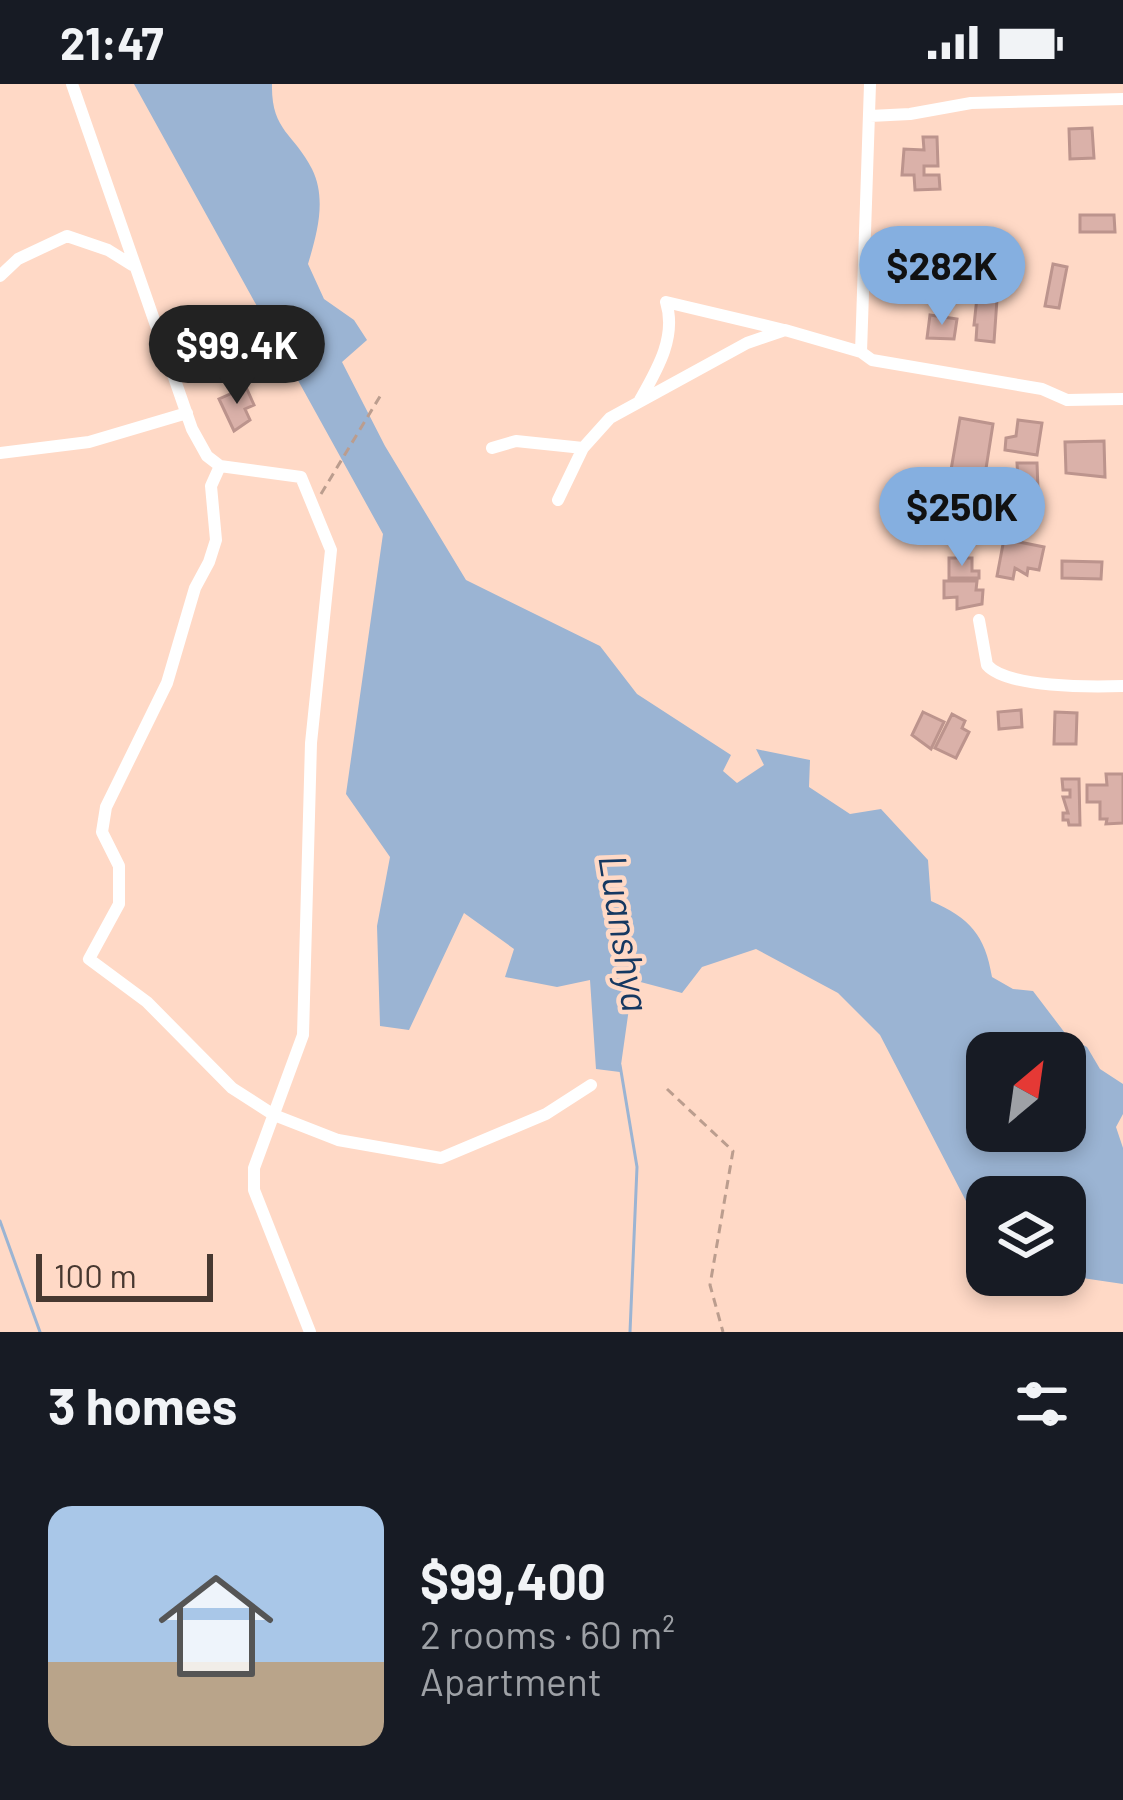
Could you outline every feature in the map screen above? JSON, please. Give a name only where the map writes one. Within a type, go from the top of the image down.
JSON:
[{"type":"street","points":[[72,84],[187,413],[207,456],[220,466],[301,478],[331,550],[311,743],[303,1035],[254,1168],[254,1190],[310,1332]]},
{"type":"street","points":[[861,352],[870,84]]},
{"type":"street","points":[[870,116],[971,104],[1123,99]]},
{"type":"street","points":[[0,276],[19,259],[67,236],[124,257],[137,270]]},
{"type":"street","points":[[639,402],[661,362],[671,318],[666,302],[861,352],[872,360],[1042,388],[1067,400],[1123,399]]},
{"type":"street","points":[[558,500],[583,448],[610,418],[747,343],[785,331]]},
{"type":"street","points":[[0,453],[89,442],[187,413]]},
{"type":"street","points":[[492,448],[515,441],[583,448]]},
{"type":"street","points":[[220,466],[211,486],[216,540],[209,562],[195,588],[167,683],[106,807],[102,832],[119,866],[119,904],[89,959],[147,1003],[232,1088],[274,1114],[338,1140],[441,1158],[546,1114],[591,1085]]},
{"type":"street","points":[[979,620],[987,665],[1002,677],[1094,688],[1123,686]]},
{"type":"path","points":[[316,501],[382,393]]},
{"type":"path","points":[[668,1089],[734,1151],[710,1286],[723,1332]]},
{"type":"water","points":[[134,84],[272,84],[279,122],[317,180],[320,204],[308,264],[324,299],[354,320],[367,340],[342,362],[385,446],[466,580],[600,646],[637,694],[731,755],[723,771],[737,783],[764,765],[756,749],[810,760],[809,787],[850,814],[881,809],[928,860],[931,901],[973,930],[985,950],[992,977],[1013,989],[1033,991],[1064,1032],[966,1032],[966,1152],[1086,1152],[1086,1046],[1100,1069],[1123,1084],[1123,1114],[1116,1127],[1123,1148],[1123,1284],[1086,1279],[1086,1176],[966,1176],[966,1201],[880,1035],[838,993],[756,949],[702,967],[682,993],[633,980],[620,1072],[596,1069],[590,980],[557,987],[505,977],[514,949],[464,913],[409,1030],[380,1026],[377,926],[390,857],[346,794],[383,534]]},
{"type":"building","points":[[1092,128],[1094,158],[1070,159],[1069,129]]},
{"type":"building","points":[[923,137],[937,137],[938,166],[924,166],[924,175],[939,175],[940,189],[915,190],[914,175],[902,175],[904,149],[924,150]]},
{"type":"building","points":[[1080,215],[1114,215],[1115,232],[1080,232]]},
{"type":"building","points":[[976,259],[1010,262],[1009,272],[999,271],[994,342],[976,340],[980,270],[976,270]]},
{"type":"building","points":[[1053,264],[1067,267],[1059,308],[1045,306]]},
{"type":"building","points":[[930,315],[957,319],[954,339],[927,338]]},
{"type":"building","points":[[246,387],[254,405],[245,409],[250,420],[234,431],[219,399]]},
{"type":"building","points":[[960,418],[993,424],[985,475],[951,470]]},
{"type":"building","points":[[1018,420],[1042,423],[1037,455],[1005,450],[1006,438],[1016,436]]},
{"type":"building","points":[[1104,441],[1105,477],[1066,473],[1065,442]]},
{"type":"building","points":[[1017,463],[1037,463],[1038,490],[1005,490],[1005,479],[1018,479]]},
{"type":"building","points":[[1004,539],[1044,547],[1039,570],[1028,568],[1027,575],[1015,568],[1013,579],[997,576]]},
{"type":"building","points":[[949,558],[972,558],[972,571],[979,571],[979,578],[949,578]]},
{"type":"building","points":[[1062,561],[1102,562],[1101,579],[1062,578]]},
{"type":"building","points":[[944,581],[977,581],[976,590],[983,590],[982,604],[957,609],[957,597],[944,598]]},
{"type":"building","points":[[1021,710],[1022,727],[999,729],[998,712]]},
{"type":"building","points":[[923,712],[944,722],[931,749],[912,735]]},
{"type":"building","points":[[1055,712],[1077,713],[1076,744],[1054,744]]},
{"type":"building","points":[[952,714],[965,721],[962,728],[969,732],[956,758],[935,748]]},
{"type":"building","points":[[1106,774],[1123,774],[1123,823],[1106,824],[1107,819],[1100,819],[1100,802],[1087,802],[1087,785],[1107,785]]},
{"type":"building","points":[[1062,779],[1079,779],[1080,825],[1063,820],[1063,813],[1068,813],[1063,797],[1070,797],[1070,790],[1063,790]]},
{"type":"waterway","name":"Luanshya","points":[[620,1065],[637,1167],[630,1332]]},
{"type":"waterway","name":"Luanshya","points":[[0,1221],[40,1332]]}]
